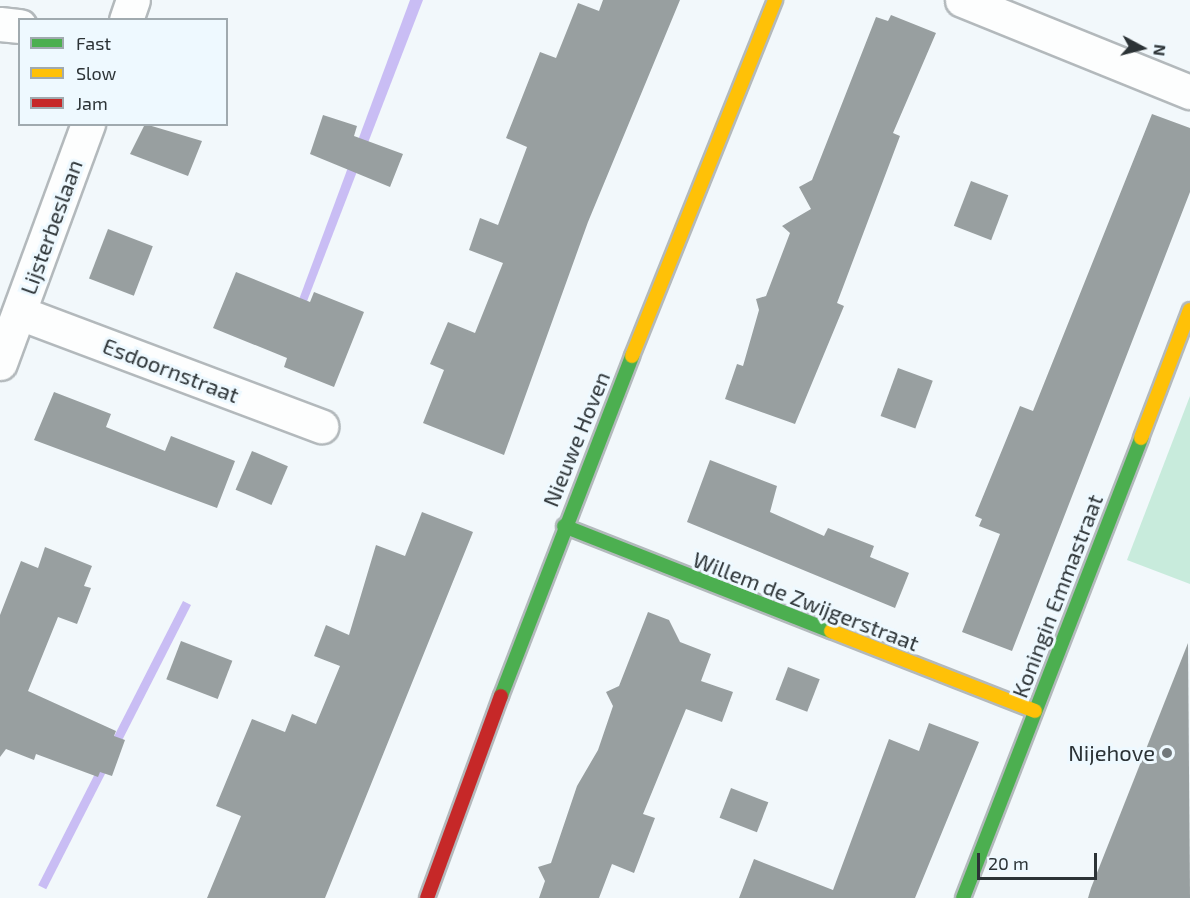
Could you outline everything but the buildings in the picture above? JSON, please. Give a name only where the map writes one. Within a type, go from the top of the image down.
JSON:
[{"type":"street","points":[[127,18],[134,0]]},
{"type":"street","name":"Nieuwe Hoven","points":[[427,898],[564,526],[775,0]]},
{"type":"street","points":[[962,0],[1190,92]]},
{"type":"street","points":[[0,24],[18,26]]},
{"type":"street","name":"Lijsterbeslaan","points":[[0,363],[87,126]]},
{"type":"street","name":"Koningin Emmastraat","points":[[963,898],[1190,310]]},
{"type":"street","name":"Esdoornstraat","points":[[20,313],[321,426]]},
{"type":"street","name":"Willem de Zwijgerstraat","points":[[564,526],[1035,711]]},
{"type":"green space","points":[[1190,396],[1190,584],[1127,560]]},
{"type":"shaded area","points":[[410,0],[423,0],[294,335],[287,332]]},
{"type":"shaded area","points":[[183,601],[191,605],[46,889],[38,885]]},
{"type":"traffic: fast","points":[[501,696],[632,356]]},
{"type":"traffic: fast","points":[[963,898],[1141,438]]},
{"type":"traffic: fast","points":[[564,526],[831,631]]},
{"type":"traffic: slow","points":[[632,356],[775,0]]},
{"type":"traffic: slow","points":[[1141,438],[1190,310]]},
{"type":"traffic: slow","points":[[831,631],[1035,711]]},
{"type":"traffic: jam","points":[[427,898],[501,696]]},
{"type":"place","name":"Nijehove","points":[[1167,753]]}]
